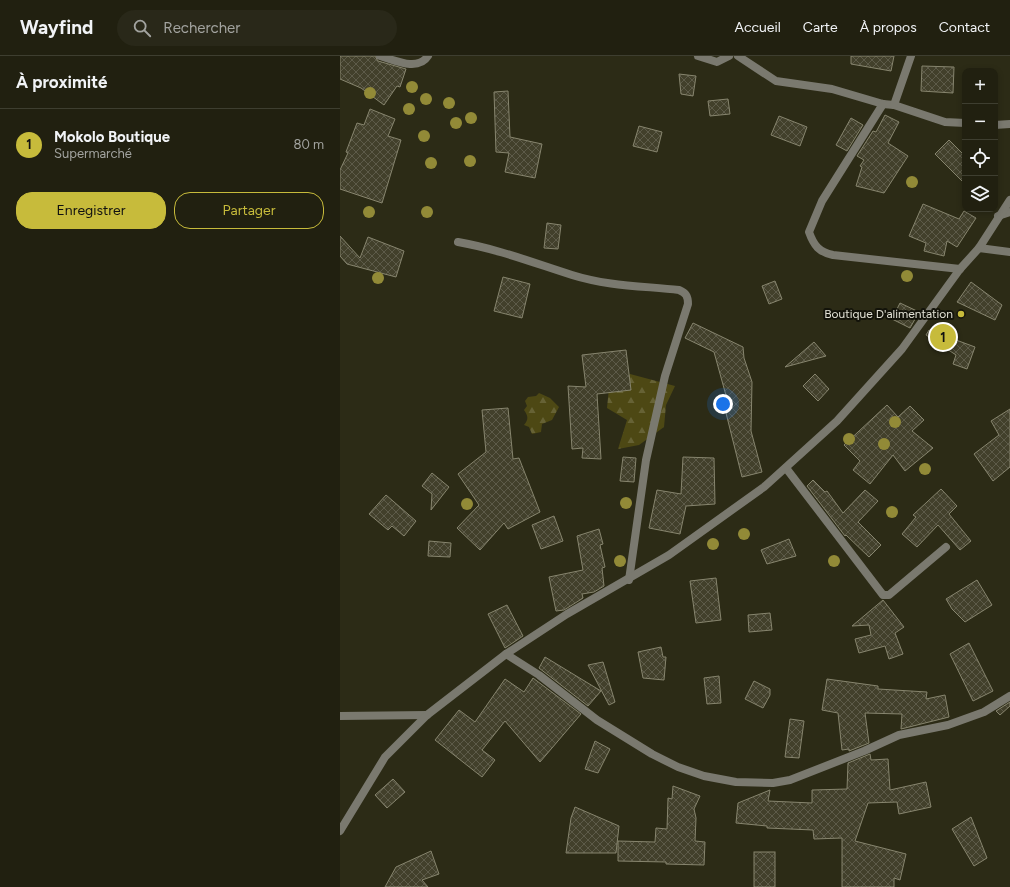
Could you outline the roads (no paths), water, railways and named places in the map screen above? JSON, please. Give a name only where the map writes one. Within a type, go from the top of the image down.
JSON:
[{"type":"street","points":[[380,56],[417,64],[425,60],[428,56]]},
{"type":"street","points":[[698,56],[717,62],[729,56]]},
{"type":"street","points":[[738,56],[776,81],[832,89],[883,104],[894,105],[946,122],[962,123]]},
{"type":"street","points":[[894,105],[911,56]]},
{"type":"street","points":[[883,104],[820,206],[809,232],[814,245],[824,253],[833,255],[960,269]]},
{"type":"street","points":[[998,125],[1010,124]]},
{"type":"street","points":[[340,831],[385,757],[427,715],[506,654],[567,614],[629,580],[669,555],[764,487],[837,421],[902,349],[960,269],[979,248],[998,216],[1010,200]]},
{"type":"street","points":[[998,216],[1010,212]]},
{"type":"street","points":[[458,242],[485,246],[573,276],[618,285],[679,290],[685,293],[688,297],[688,304],[665,376],[646,460],[629,580]]},
{"type":"street","points":[[979,248],[1010,252]]},
{"type":"street","points":[[786,468],[883,595],[889,595],[946,547]]},
{"type":"street","points":[[506,654],[539,674],[597,720],[652,754],[678,767],[704,776],[736,782],[773,783],[790,780],[864,751],[899,735],[948,725],[984,712],[1010,696]]},
{"type":"street","points":[[340,716],[427,715]]},
{"type":"place","name":"Boutique D'alimentation","points":[[961,314]]},
{"type":"place","name":"Mokolo Boutique","points":[[943,337]]}]
